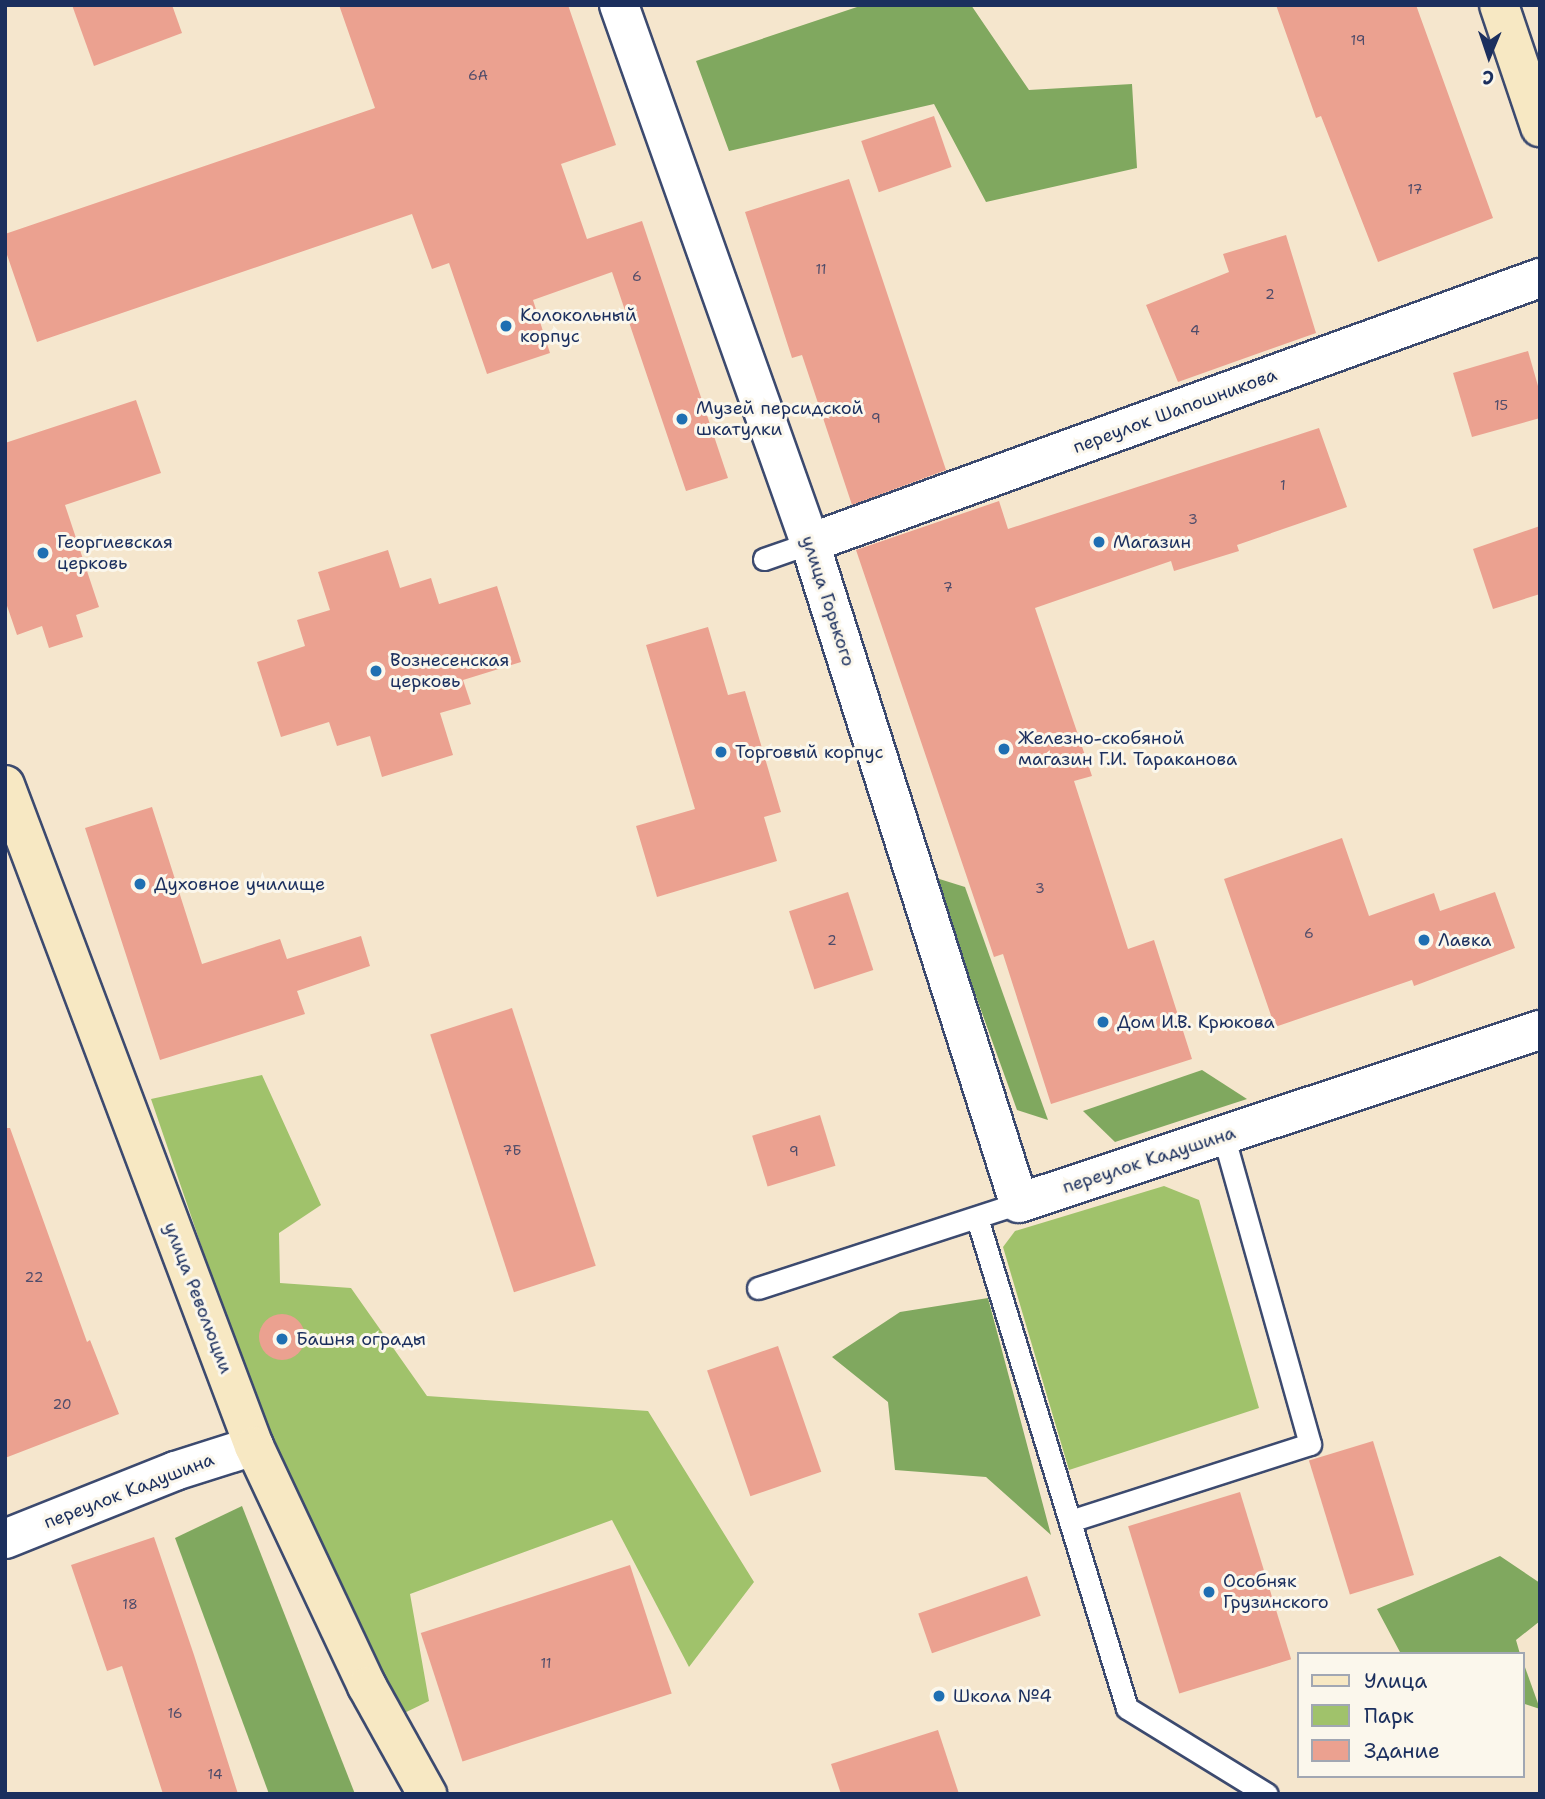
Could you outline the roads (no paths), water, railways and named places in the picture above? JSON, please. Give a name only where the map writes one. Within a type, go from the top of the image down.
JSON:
[{"type":"main road","points":[[1499,5],[1540,127]]},
{"type":"main road","name":"улица Революции","points":[[5,785],[254,1446],[366,1686],[427,1794]]},
{"type":"street","name":"улица Горького","points":[[620,5],[810,543],[1019,1203]]},
{"type":"street","name":"переулок Шапошникова","points":[[810,543],[1540,278]]},
{"type":"street","name":"переулок Кадушина","points":[[1019,1203],[1540,1030]]},
{"type":"street","name":"переулок Кадушина","points":[[5,1539],[175,1471],[254,1446]]},
{"type":"lane","points":[[764,559],[810,543]]},
{"type":"lane","points":[[1070,1521],[1310,1444],[1223,1136]]},
{"type":"lane","name":"переулок Кадушина","points":[[758,1288],[1019,1203]]},
{"type":"lane","points":[[977,1218],[1127,1708],[1268,1794]]},
{"type":"place","name":"Колокольный корпус","points":[[506,326]]},
{"type":"place","name":"Музей персидской шкатулки","points":[[682,419]]},
{"type":"place","name":"Магазин","points":[[1099,542]]},
{"type":"place","name":"Георгиевская церковь","points":[[43,553]]},
{"type":"place","name":"Вознесенская церковь","points":[[376,671]]},
{"type":"place","name":"Железно-скобяной магазин Г.И. Тараканова","points":[[1004,749]]},
{"type":"place","name":"Торговый корпус","points":[[721,752]]},
{"type":"place","name":"Духовное училище","points":[[140,884]]},
{"type":"place","name":"Лавка","points":[[1424,940]]},
{"type":"place","name":"Дом И.В. Крюкова","points":[[1103,1022]]},
{"type":"place","name":"Башня ограды","points":[[282,1339]]},
{"type":"place","name":"Особняк Грузинского","points":[[1209,1592]]},
{"type":"place","name":"Школа №4","points":[[939,1696]]}]
